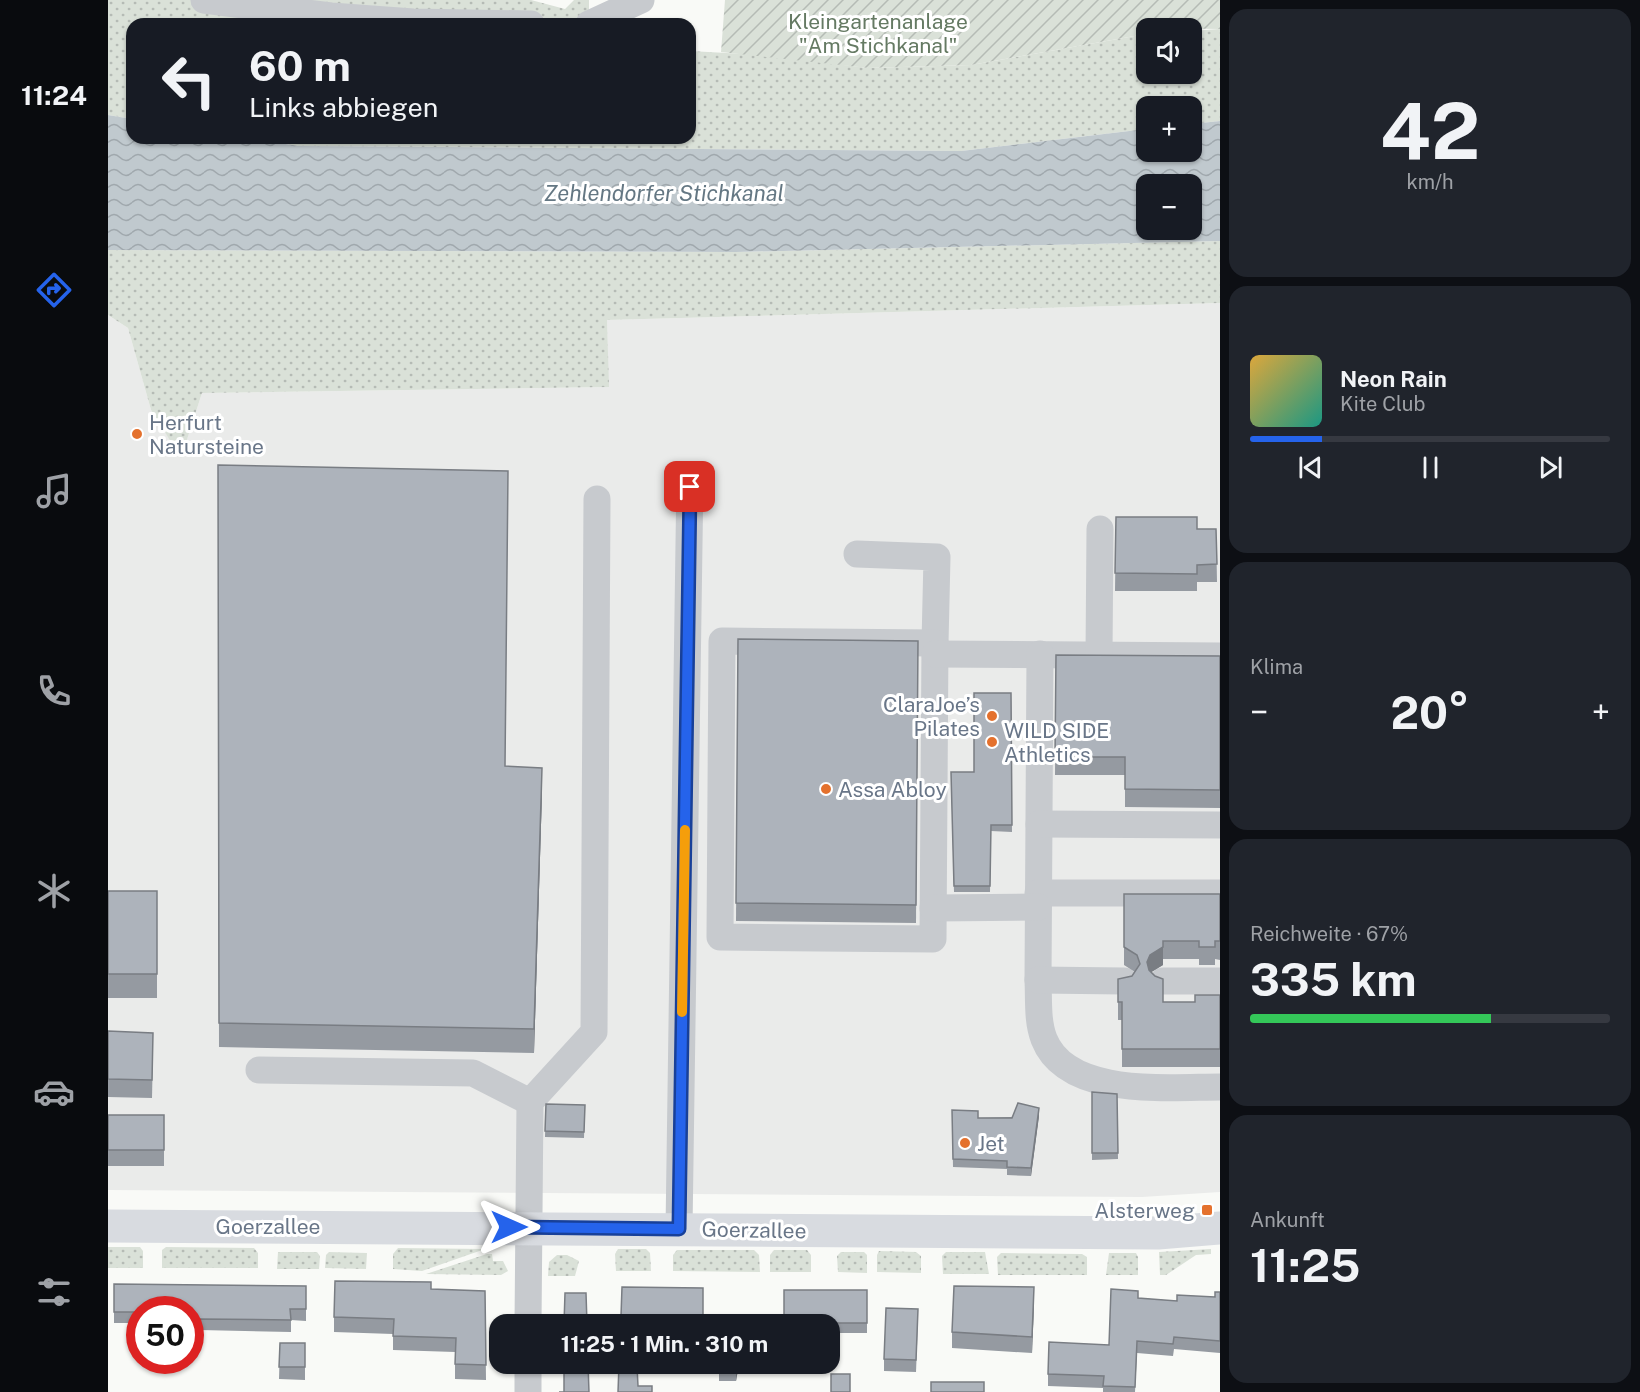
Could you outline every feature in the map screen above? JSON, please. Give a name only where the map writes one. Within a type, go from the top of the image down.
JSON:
[{"type":"main road","name":"Goerzallee","points":[[108,1226],[529,1227],[1158,1233],[1220,1228]]},
{"type":"street","points":[[204,0],[358,18]]},
{"type":"street","points":[[602,18],[640,0]]},
{"type":"street","points":[[679,1229],[690,475]]},
{"type":"street","points":[[528,1314],[530,1102],[594,1032],[597,499]]},
{"type":"street","points":[[1099,655],[1100,529]]},
{"type":"street","points":[[857,554],[937,557],[935,648],[933,939],[720,937],[722,641],[935,648],[1040,654],[1220,656]]},
{"type":"street","points":[[1040,654],[1038,980],[1040,1023],[1045,1041],[1055,1055],[1087,1077],[1128,1086],[1220,1087]]},
{"type":"street","points":[[1039,824],[1220,825]]},
{"type":"street","points":[[933,908],[1038,900],[1220,893]]},
{"type":"street","points":[[1038,980],[1124,981]]},
{"type":"street","points":[[1163,981],[1220,981]]},
{"type":"street","points":[[259,1070],[473,1073],[530,1102]]},
{"type":"street","points":[[528,1374],[528,1392]]},
{"type":"shaded area","points":[[1220,303],[1220,1192],[1142,1197],[108,1190],[108,315],[128,328],[151,410],[181,457],[202,393],[608,387],[607,320]]},
{"type":"green space","points":[[108,0],[531,0],[565,9],[574,0],[589,0],[589,18],[126,18],[126,118],[108,115]]},
{"type":"green space","name":"Kleingartenanlage \"Am Stichkanal\"","points":[[725,0],[1220,0],[1220,29],[1202,29],[1202,18],[1136,18],[1136,36],[971,65],[868,68],[721,52]]},
{"type":"green space","points":[[1220,29],[1220,121],[1202,123],[1202,96],[1136,96],[1136,130],[961,151],[298,146],[286,144],[696,144],[696,51],[763,55],[868,68],[971,65],[1136,36],[1136,84],[1202,84],[1202,30]]},
{"type":"green space","points":[[1220,241],[1220,303],[607,320],[609,387],[202,393],[181,458],[151,410],[128,328],[108,315],[108,250],[736,252]]},
{"type":"green space","points":[[108,1247],[140,1247],[143,1251],[143,1268],[108,1268]]},
{"type":"green space","points":[[166,1247],[254,1248],[258,1253],[258,1268],[162,1268],[162,1250]]},
{"type":"green space","points":[[398,1248],[485,1249],[422,1271],[393,1269],[393,1254]]},
{"type":"green space","points":[[618,1249],[646,1249],[650,1253],[651,1271],[616,1271],[615,1254]]},
{"type":"green space","points":[[1211,1249],[1211,1254],[1196,1255],[1166,1275],[1160,1275],[1159,1252]]},
{"type":"green space","points":[[677,1250],[754,1250],[759,1255],[760,1272],[673,1271],[673,1255]]},
{"type":"green space","points":[[774,1250],[807,1250],[811,1255],[811,1272],[770,1272],[770,1255]]},
{"type":"green space","points":[[879,1251],[916,1252],[921,1256],[921,1273],[877,1272]]},
{"type":"green space","points":[[278,1252],[317,1252],[320,1256],[319,1269],[277,1269]]},
{"type":"green space","points":[[329,1252],[367,1253],[366,1269],[325,1268],[326,1255]]},
{"type":"green space","points":[[841,1252],[864,1252],[867,1255],[867,1273],[838,1272],[837,1256]]},
{"type":"green space","points":[[946,1252],[985,1252],[989,1274],[943,1274],[942,1256]]},
{"type":"green space","points":[[1001,1253],[1082,1254],[1087,1257],[1087,1275],[998,1275],[997,1257]]},
{"type":"green space","points":[[1109,1253],[1136,1253],[1138,1275],[1106,1275]]},
{"type":"green space","points":[[492,1254],[493,1261],[503,1261],[508,1271],[501,1275],[426,1274]]},
{"type":"green space","points":[[557,1255],[567,1255],[579,1261],[575,1276],[548,1276],[549,1262]]},
{"type":"water","name":"Zehlendorfer Stichkanal","points":[[108,115],[126,118],[126,144],[961,151],[1136,130],[1136,162],[1202,162],[1202,123],[1220,121],[1220,241],[736,252],[108,250]]},
{"type":"building","points":[[218,465],[508,471],[505,766],[542,768],[534,1029],[219,1023]]},
{"type":"building","points":[[1116,517],[1197,517],[1197,529],[1216,529],[1217,564],[1197,565],[1197,574],[1115,573]]},
{"type":"building","name":"Assa Abloy","points":[[738,639],[918,641],[916,905],[736,903]]},
{"type":"building","points":[[1056,655],[1220,656],[1220,790],[1125,789],[1125,757],[1055,757]]},
{"type":"building","points":[[974,693],[1011,693],[1012,825],[991,825],[990,886],[954,886],[951,772],[974,772]]},
{"type":"building","points":[[108,891],[157,891],[157,974],[108,974]]},
{"type":"building","points":[[1124,894],[1220,894],[1220,941],[1215,941],[1215,947],[1199,947],[1199,941],[1163,941],[1163,947],[1150,955],[1147,962],[1149,970],[1155,976],[1163,979],[1163,1002],[1195,1002],[1195,995],[1220,995],[1220,1049],[1122,1049],[1122,1002],[1118,1002],[1118,979],[1132,976],[1140,964],[1137,955],[1124,947]]},
{"type":"building","points":[[108,1031],[153,1033],[152,1080],[108,1079]]},
{"type":"building","points":[[1092,1092],[1117,1094],[1118,1153],[1092,1153]]},
{"type":"building","points":[[1018,1103],[1039,1108],[1031,1168],[1007,1167],[1007,1161],[953,1159],[952,1110],[978,1111],[978,1118],[1012,1118]]},
{"type":"building","points":[[546,1104],[585,1105],[584,1132],[545,1131]]},
{"type":"building","points":[[108,1115],[164,1115],[164,1150],[108,1150]]},
{"type":"building","points":[[335,1281],[431,1282],[431,1289],[485,1291],[486,1365],[455,1364],[456,1338],[393,1336],[394,1319],[334,1317]]},
{"type":"building","points":[[114,1284],[306,1286],[306,1309],[290,1309],[291,1320],[204,1319],[204,1296],[126,1296],[126,1312],[114,1312]]},
{"type":"building","points":[[954,1286],[1034,1287],[1032,1337],[952,1332]]},
{"type":"building","points":[[622,1287],[703,1288],[703,1314],[621,1314]]},
{"type":"building","points":[[1111,1289],[1138,1291],[1138,1298],[1177,1301],[1177,1295],[1215,1297],[1215,1292],[1220,1292],[1220,1341],[1174,1337],[1173,1344],[1137,1341],[1135,1387],[1103,1386],[1104,1376],[1048,1374],[1049,1342],[1109,1345]]},
{"type":"building","points":[[784,1290],[867,1290],[867,1323],[840,1323],[840,1314],[784,1314]]},
{"type":"building","points":[[565,1293],[586,1293],[587,1314],[564,1314]]},
{"type":"building","points":[[886,1308],[918,1309],[916,1360],[884,1359]]},
{"type":"building","points":[[280,1343],[305,1343],[305,1367],[279,1367]]},
{"type":"building","points":[[564,1374],[588,1374],[589,1392],[564,1392]]},
{"type":"building","points":[[619,1374],[637,1374],[638,1386],[652,1386],[652,1392],[618,1392]]},
{"type":"building","points":[[831,1374],[850,1374],[850,1392],[831,1392]]},
{"type":"building","points":[[931,1382],[984,1382],[984,1392],[931,1392]]},
{"type":"slow traffic","points":[[682,1012],[685,830]]},
{"type":"place","name":"Herfurt Natursteine","points":[[137,434]]},
{"type":"place","name":"ClaraJoe’s Pilates","points":[[992,716]]},
{"type":"place","name":"WILD SIDE Athletics","points":[[992,742]]},
{"type":"place","name":"Assa Abloy","points":[[826,789]]},
{"type":"place","name":"Jet","points":[[965,1143]]},
{"type":"place","name":"Alsterweg","points":[[1207,1210]]},
{"type":"route","points":[[509,1227],[679,1229],[690,487]]}]
